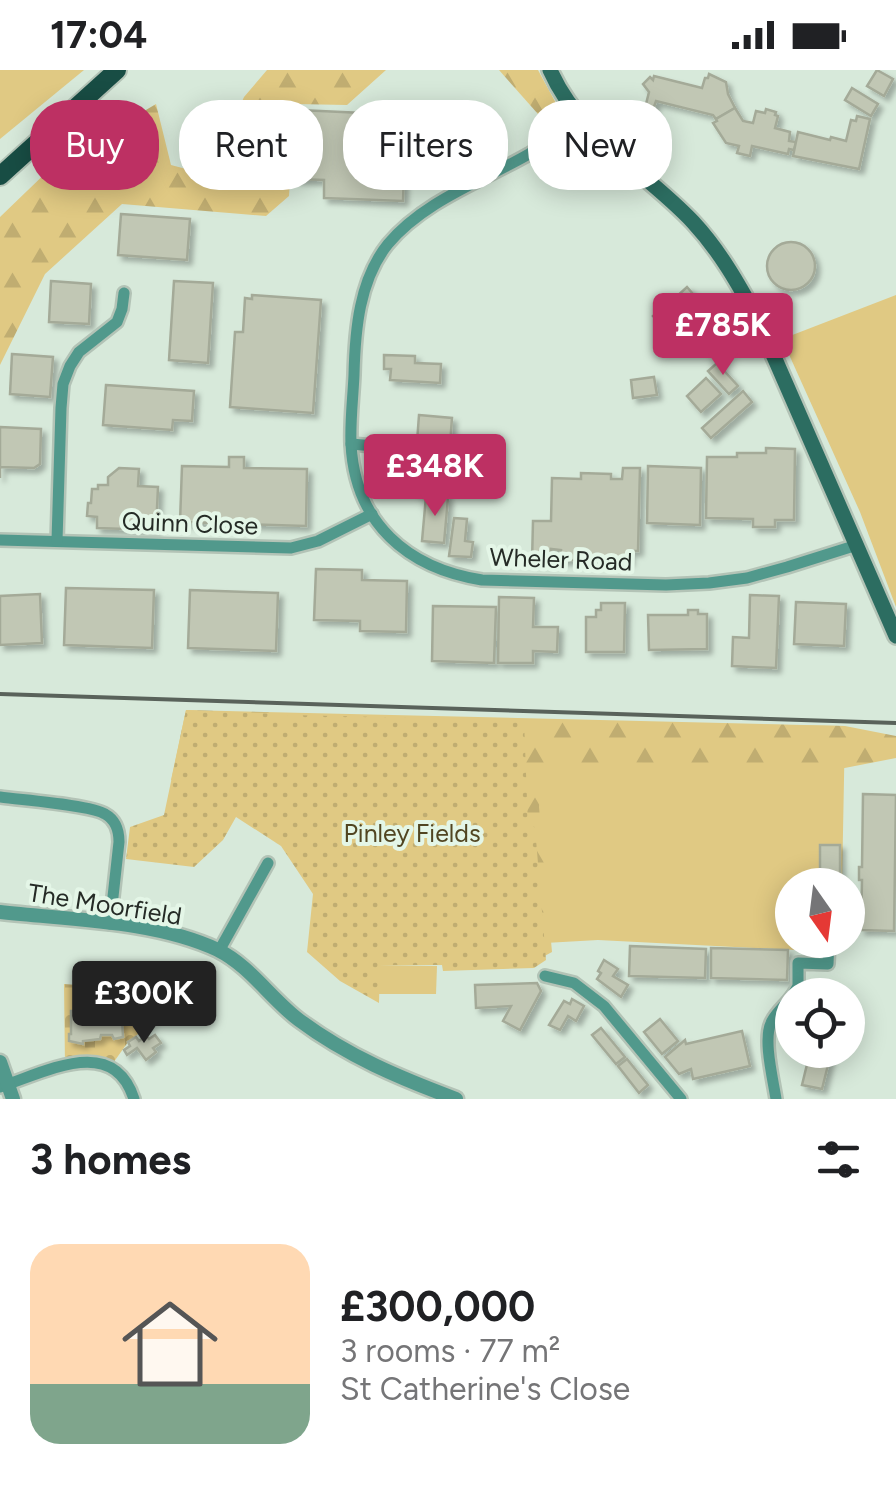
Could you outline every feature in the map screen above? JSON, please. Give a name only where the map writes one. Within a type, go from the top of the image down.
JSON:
[{"type":"main road","points":[[96,100],[136,70]]},
{"type":"main road","points":[[550,70],[566,100]]},
{"type":"main road","points":[[81,100],[107,74]]},
{"type":"main road","points":[[0,176],[30,150]]},
{"type":"main road","points":[[656,190],[693,222],[733,274],[758,320],[896,636]]},
{"type":"street","name":"Wheler Road","points":[[528,154],[424,212],[386,246],[374,267],[354,344],[352,444],[359,485],[372,514],[390,538],[417,560],[454,576],[666,584],[747,578],[856,545]]},
{"type":"street","points":[[57,541],[64,384],[79,352],[117,322],[124,293]]},
{"type":"street","points":[[352,444],[455,453]]},
{"type":"street","name":"Quinn Close","points":[[0,540],[291,548],[318,541],[372,514]]},
{"type":"street","points":[[0,796],[97,810],[112,819],[119,842],[110,924]]},
{"type":"street","points":[[219,951],[268,863]]},
{"type":"street","name":"The Moorfield","points":[[0,912],[153,929],[219,951],[301,1021],[338,1046],[384,1071],[455,1099]]},
{"type":"street","points":[[798,978],[798,963],[828,964],[828,958]]},
{"type":"street","points":[[545,976],[574,983],[604,1006],[680,1099]]},
{"type":"street","points":[[775,1016],[768,1038],[776,1099]]},
{"type":"street","points":[[0,1062],[7,1090],[72,1064],[92,1061],[123,1075],[134,1099]]},
{"type":"green space","points":[[0,70],[84,70],[47,100],[30,100],[30,114],[0,139]]},
{"type":"green space","points":[[267,70],[386,70],[353,100],[343,100],[343,105],[323,105],[323,100],[243,100]]},
{"type":"green space","points":[[499,70],[538,70],[554,100],[528,103]]},
{"type":"green space","points":[[159,116],[171,165],[179,167],[179,190],[289,190],[289,196],[266,216],[122,204],[45,274],[0,365],[0,217],[30,188],[159,190]]},
{"type":"green space","points":[[896,295],[896,607],[860,512],[782,339]]},
{"type":"green space","name":"Pinley Fields","points":[[186,710],[845,726],[896,736],[896,758],[819,773],[748,766],[609,762],[548,775],[541,784],[539,807],[552,952],[539,959],[171,780]]},
{"type":"green space","name":"Pinley Fields","points":[[186,710],[277,714],[278,725],[285,725],[288,715],[524,720],[528,826],[535,827],[546,960],[534,968],[443,971],[442,965],[380,965],[379,1003],[340,981],[307,952],[313,894],[281,846],[236,817],[223,840],[194,867],[126,859],[130,827],[164,815]]},
{"type":"green space","points":[[524,720],[845,726],[842,868],[840,845],[821,845],[820,868],[775,868],[775,949],[598,940],[545,943]]},
{"type":"green space","points":[[379,965],[437,966],[436,994],[379,994]]},
{"type":"green space","points":[[64,984],[133,991],[170,1009],[128,1042],[111,1066],[65,1066]]},
{"type":"building","points":[[877,70],[893,79],[884,96],[867,86]]},
{"type":"building","points":[[709,74],[726,82],[735,108],[716,119],[672,105],[672,100],[647,100],[649,92],[643,84],[654,76],[702,88]]},
{"type":"building","points":[[852,88],[878,104],[871,116],[845,100]]},
{"type":"building","points":[[735,108],[743,121],[753,123],[756,111],[776,112],[775,128],[790,132],[789,141],[796,142],[794,150],[789,149],[788,154],[752,146],[750,156],[737,153],[739,146],[726,143],[713,123]]},
{"type":"building","points":[[323,111],[343,112],[343,190],[403,190],[403,201],[324,198]]},
{"type":"building","points":[[857,116],[870,119],[859,169],[793,156],[798,132],[846,141],[851,120],[856,121]]},
{"type":"building","points":[[121,214],[190,219],[187,260],[118,255]]},
{"type":"building","points":[[791,242],[808,249],[815,266],[808,283],[791,290],[774,283],[767,266],[774,249]]},
{"type":"building","points":[[51,281],[91,284],[89,324],[49,322]]},
{"type":"building","points":[[174,281],[213,283],[208,363],[169,360]]},
{"type":"building","points":[[687,287],[707,310],[697,319],[676,297]]},
{"type":"building","points":[[252,295],[321,300],[313,413],[230,407],[235,332],[243,332],[245,298],[252,299]]},
{"type":"building","points":[[666,304],[695,334],[682,346],[653,316]]},
{"type":"building","points":[[12,354],[53,357],[50,397],[10,394]]},
{"type":"building","points":[[384,355],[415,356],[415,363],[441,364],[440,383],[390,380],[391,369],[384,369]]},
{"type":"building","points":[[717,363],[738,386],[729,394],[708,371]]},
{"type":"building","points":[[654,377],[657,395],[633,398],[631,380]]},
{"type":"building","points":[[706,378],[721,394],[701,412],[687,396]]},
{"type":"building","points":[[106,385],[194,391],[192,421],[173,420],[172,430],[103,425]]},
{"type":"building","points":[[743,391],[752,402],[711,438],[702,428]]},
{"type":"building","points":[[419,415],[452,418],[450,444],[417,442]]},
{"type":"building","points":[[0,427],[41,429],[40,464],[34,468],[0,467]]},
{"type":"building","points":[[766,448],[795,449],[794,520],[775,520],[775,527],[753,527],[753,519],[706,518],[707,457],[766,453]]},
{"type":"building","points":[[377,454],[411,457],[408,490],[374,487]]},
{"type":"building","points":[[229,457],[244,457],[244,468],[307,469],[306,526],[180,522],[182,466],[229,467]]},
{"type":"building","points":[[415,457],[449,460],[446,494],[412,491]]},
{"type":"building","points":[[648,466],[701,468],[700,525],[647,523]]},
{"type":"building","points":[[119,468],[139,469],[138,486],[158,487],[156,530],[97,528],[97,517],[87,516],[92,489],[108,485],[108,477]]},
{"type":"building","points":[[623,468],[640,468],[638,551],[629,551],[629,561],[560,560],[561,550],[551,549],[551,563],[532,562],[533,521],[551,521],[552,478],[581,479],[581,473],[611,474],[611,479],[622,479]]},
{"type":"building","points":[[426,496],[448,498],[444,543],[422,541]]},
{"type":"building","points":[[454,518],[467,519],[465,541],[473,542],[471,557],[449,556]]},
{"type":"building","points":[[316,569],[362,570],[362,580],[407,581],[406,632],[360,631],[360,621],[314,620]]},
{"type":"building","points":[[66,588],[154,590],[152,648],[64,645]]},
{"type":"building","points":[[190,590],[278,593],[276,651],[188,648]]},
{"type":"building","points":[[40,594],[42,643],[0,645],[0,596]]},
{"type":"building","points":[[750,595],[779,596],[776,668],[732,666],[733,637],[749,638]]},
{"type":"building","points":[[499,597],[534,598],[533,627],[558,627],[557,652],[533,651],[533,663],[498,663]]},
{"type":"building","points":[[796,602],[846,604],[844,646],[794,644]]},
{"type":"building","points":[[601,603],[625,603],[624,652],[586,652],[586,617],[596,617]]},
{"type":"building","points":[[433,606],[496,607],[494,663],[432,661]]},
{"type":"building","points":[[688,610],[707,614],[707,649],[649,650],[648,615],[688,615]]},
{"type":"building","points":[[863,794],[896,795],[894,931],[865,930],[865,868],[859,868]]},
{"type":"building","points":[[820,845],[840,845],[840,868],[820,868]]},
{"type":"building","points":[[630,946],[706,949],[705,978],[629,976]]},
{"type":"building","points":[[711,948],[775,950],[775,958],[788,958],[787,978],[711,978]]},
{"type":"building","points":[[604,960],[618,969],[613,976],[628,985],[621,997],[597,979]]},
{"type":"building","points":[[537,983],[541,991],[520,1030],[503,1021],[511,1006],[476,1008],[475,985]]},
{"type":"building","points":[[572,999],[584,1006],[576,1021],[568,1016],[560,1030],[549,1025],[564,1001],[570,1004]]},
{"type":"building","points":[[71,1011],[99,1013],[99,1019],[122,1019],[123,1037],[101,1035],[100,1039],[83,1044],[69,1041]]},
{"type":"building","points":[[660,1019],[678,1041],[662,1054],[644,1032]]},
{"type":"building","points":[[601,1028],[625,1057],[616,1064],[592,1035]]},
{"type":"building","points":[[742,1031],[750,1066],[693,1079],[691,1069],[679,1074],[665,1057],[685,1040],[686,1044]]},
{"type":"building","points":[[155,1035],[161,1043],[146,1060],[137,1048],[127,1055],[124,1050],[136,1037],[139,1041]]},
{"type":"building","points":[[627,1059],[648,1085],[639,1093],[618,1066]]},
{"type":"building","points":[[806,1068],[827,1068],[822,1089],[802,1085]]},
{"type":"railway","points":[[0,694],[896,723]]}]
